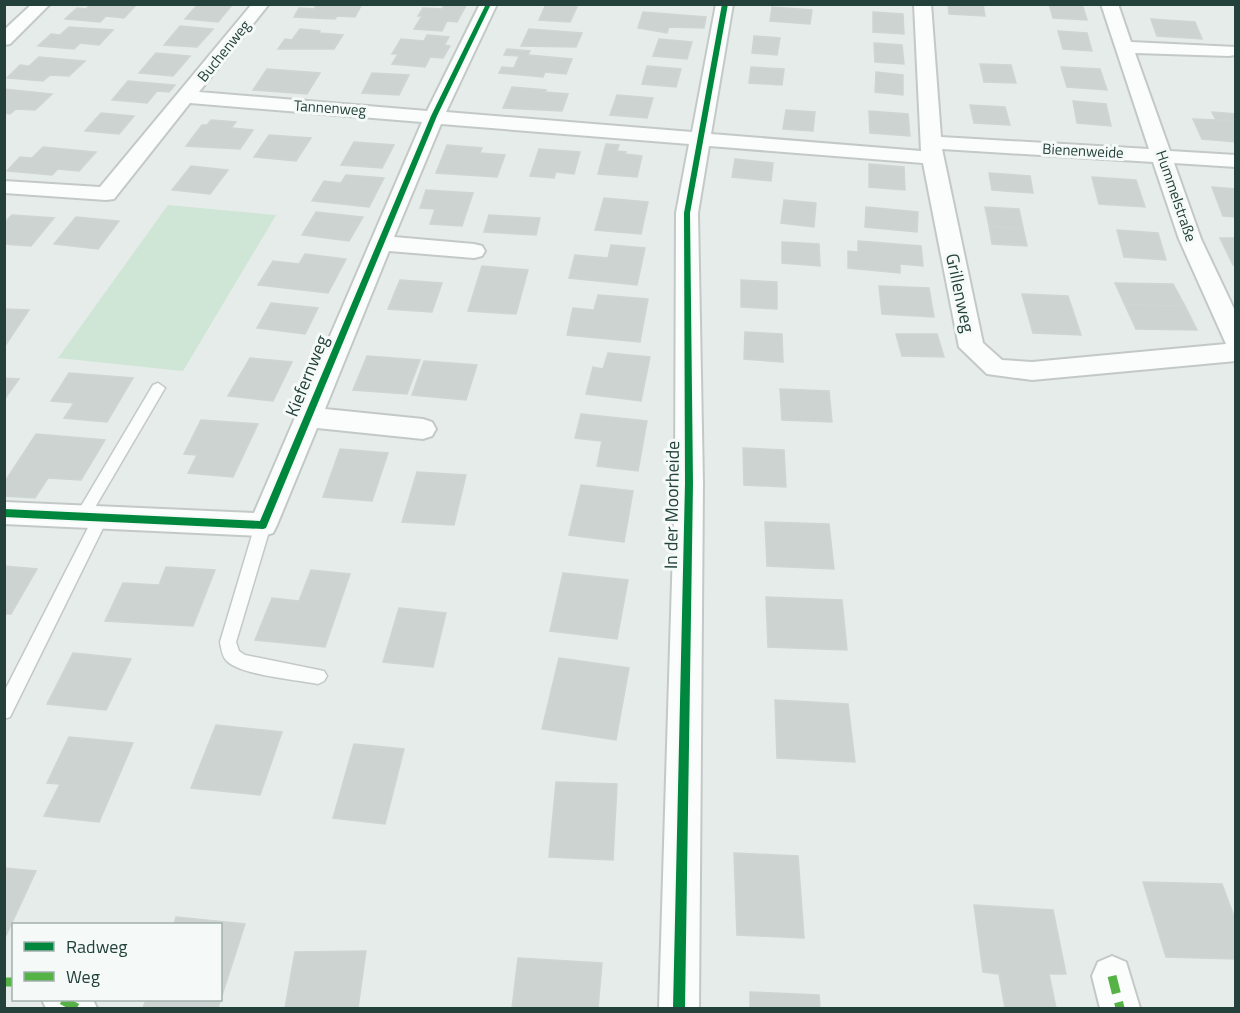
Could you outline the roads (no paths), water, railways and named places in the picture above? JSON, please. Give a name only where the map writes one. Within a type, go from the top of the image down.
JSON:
[{"type":"street","points":[[4,40],[42,4]]},
{"type":"street","name":"Buchenweg","points":[[187,97],[261,4]]},
{"type":"street","name":"Kiefernweg","points":[[263,525],[434,116],[489,4]]},
{"type":"street","name":"In der Moorheide","points":[[679,1008],[689,483],[687,213],[725,4]]},
{"type":"street","name":"Grillenweg","points":[[922,4],[932,150],[971,346],[996,368],[1032,371],[1236,352]]},
{"type":"street","name":"Hummelstraße","points":[[1108,4],[1125,47],[1190,239],[1236,341]]},
{"type":"street","points":[[1125,47],[1230,51]]},
{"type":"street","points":[[4,187],[106,194],[187,97]]},
{"type":"street","name":"Tannenweg","points":[[187,97],[700,140]]},
{"type":"street","name":"Bienenweide","points":[[700,140],[932,150],[1161,155],[1236,161]]},
{"type":"street","points":[[380,243],[474,251]]},
{"type":"street","name":"Kiefernweg","points":[[308,417],[423,429]]},
{"type":"street","points":[[4,513],[263,525]]},
{"type":"lane","points":[[4,711],[91,517],[158,388]]},
{"type":"lane","points":[[263,525],[228,642],[232,655],[242,662],[318,676]]}]
